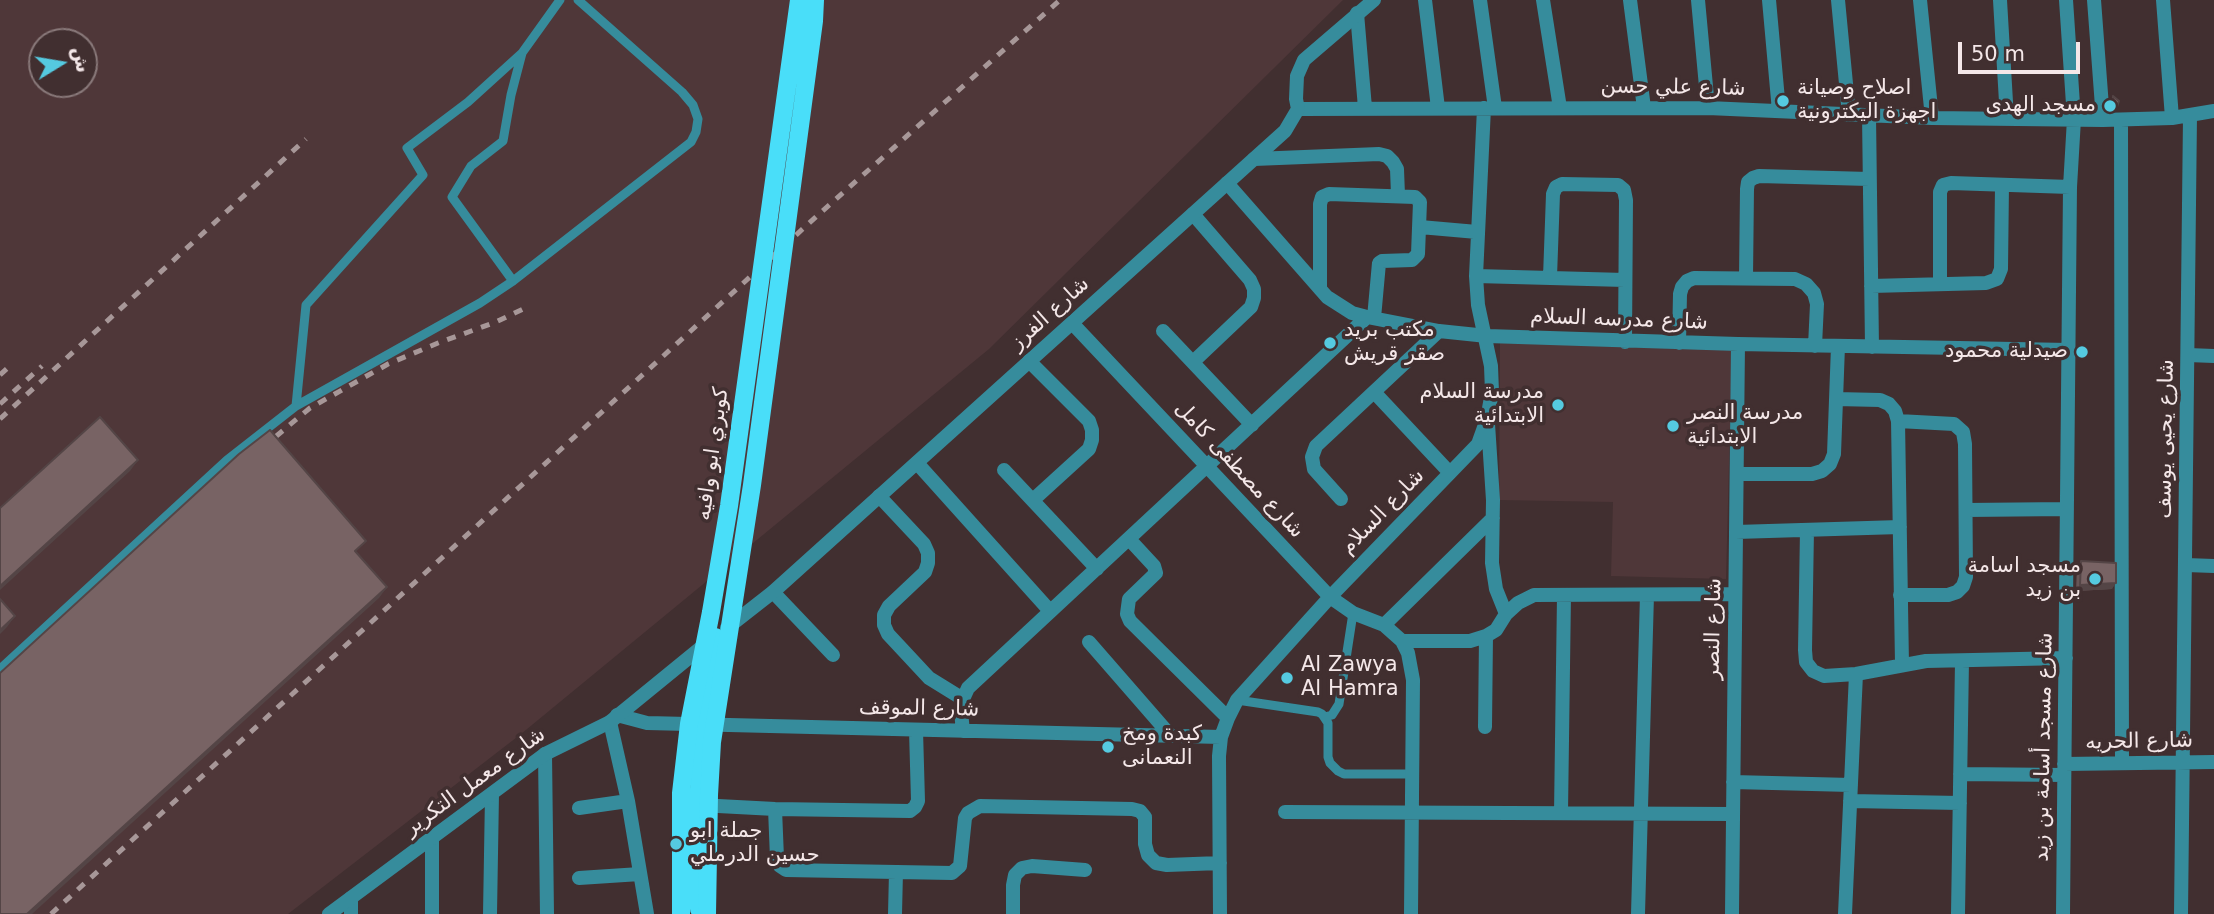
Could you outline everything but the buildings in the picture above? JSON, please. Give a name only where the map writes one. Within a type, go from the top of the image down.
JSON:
[{"type":"main road","name":"كوبري ابو وافيه","points":[[681,914],[681,793],[689,724],[712,612],[729,506],[799,0]]},
{"type":"main road","name":"كوبري ابو وافيه","points":[[707,914],[712,742],[752,485],[815,0]]},
{"type":"main road","points":[[699,914],[698,805],[703,724],[715,637]]},
{"type":"street","points":[[1298,109],[1297,76],[1304,60],[1374,0]]},
{"type":"street","points":[[1425,0],[1438,108]]},
{"type":"street","name":"شارع السلام","points":[[1220,914],[1219,756],[1221,737],[1237,700],[1330,597],[1478,444],[1487,419],[1492,392],[1491,366],[1487,336],[1478,305],[1476,276],[1477,232],[1489,108],[1480,0]]},
{"type":"street","points":[[1543,0],[1560,108]]},
{"type":"street","points":[[1630,0],[1644,108]]},
{"type":"street","points":[[1698,0],[1708,108]]},
{"type":"street","points":[[1769,0],[1779,111]]},
{"type":"street","points":[[1838,0],[1849,115]]},
{"type":"street","points":[[1920,0],[1932,118]]},
{"type":"street","points":[[2000,0],[2007,118]]},
{"type":"street","name":"شارع مسجد أسامة بن زيد","points":[[2063,914],[2070,187],[2074,119],[2066,0]]},
{"type":"street","points":[[2094,0],[2103,120]]},
{"type":"street","points":[[2163,0],[2172,118]]},
{"type":"street","points":[[1357,13],[1365,108]]},
{"type":"street","name":"شارع علي حسن","points":[[1298,109],[1708,108],[1932,118],[2103,120],[2172,118],[2214,111]]},
{"type":"street","name":"شارع الفرز","points":[[715,637],[773,592],[1285,131],[1298,109]]},
{"type":"street","points":[[1869,115],[1872,347]]},
{"type":"street","name":"شارع يحيى يوسف","points":[[2181,914],[2190,116]]},
{"type":"street","points":[[2121,120],[2122,763]]},
{"type":"street","points":[[1254,159],[1379,154],[1387,156],[1397,169],[1398,195]]},
{"type":"street","points":[[1746,278],[1747,189],[1753,178],[1869,179]]},
{"type":"street","name":"شارع مدرسه السلام","points":[[1227,183],[1320,289],[1339,306],[1371,318],[1440,331],[1487,336],[1625,342],[2069,350]]},
{"type":"street","points":[[1940,284],[1941,188],[1947,183],[2070,187]]},
{"type":"street","points":[[1550,277],[1553,194],[1556,187],[1562,184],[1618,185],[1624,190],[1626,200],[1625,342]]},
{"type":"street","points":[[1871,286],[1992,282],[2000,275],[2002,185]]},
{"type":"street","points":[[963,731],[962,699],[968,688],[1371,318],[1379,263],[1408,261],[1415,257],[1419,250],[1418,199],[1398,195],[1329,194],[1322,197],[1320,289]]},
{"type":"street","points":[[1193,214],[1250,280],[1254,298],[1251,307],[1193,362]]},
{"type":"street","points":[[1420,227],[1477,232]]},
{"type":"street","points":[[1476,276],[1625,280]]},
{"type":"street","points":[[1679,343],[1680,294],[1687,281],[1694,278],[1795,279],[1806,284],[1814,293],[1817,304],[1815,346]]},
{"type":"street","name":"شارع مصطفى كامل","points":[[1072,323],[1330,597],[1353,613],[1384,625],[1402,640]]},
{"type":"street","points":[[1163,331],[1252,425]]},
{"type":"street","points":[[1341,499],[1314,469],[1312,457],[1316,446],[1440,331]]},
{"type":"street","name":"شارع النصر","points":[[1732,914],[1738,344]]},
{"type":"street","points":[[1737,474],[1812,474],[1822,471],[1830,464],[1834,454],[1838,346]]},
{"type":"street","points":[[2188,355],[2214,356]]},
{"type":"street","points":[[1029,361],[1088,421],[1092,430],[1089,449],[1034,500]]},
{"type":"street","points":[[1374,392],[1450,472]]},
{"type":"street","points":[[1836,399],[1880,400],[1889,404],[1898,421],[1902,664]]},
{"type":"street","points":[[1487,419],[1493,518],[1492,563],[1496,589],[1506,614]]},
{"type":"street","points":[[1898,421],[1954,424],[1962,432],[1965,444],[1966,510],[1964,586],[1948,595],[1900,595]]},
{"type":"street","points":[[917,463],[1050,611]]},
{"type":"street","points":[[1004,470],[1097,569]]},
{"type":"street","points":[[879,496],[924,544],[928,553],[925,572],[889,606],[884,615],[884,625],[888,634],[929,678],[962,699]]},
{"type":"street","points":[[1966,510],[2067,509]]},
{"type":"street","points":[[1384,625],[1493,518]]},
{"type":"street","points":[[1736,532],[1900,527]]},
{"type":"street","points":[[1807,530],[1806,662],[1813,671],[1824,676],[1856,674],[1926,661],[2066,658]]},
{"type":"street","points":[[1129,539],[1154,566],[1156,573],[1129,599],[1127,614],[1130,621],[1228,718]]},
{"type":"street","points":[[2186,565],[2214,566]]},
{"type":"street","points":[[773,592],[833,655]]},
{"type":"street","points":[[1411,914],[1413,680],[1408,653],[1402,640],[1469,641],[1486,636],[1496,630],[1506,614],[1518,603],[1534,595],[1735,594]]},
{"type":"street","points":[[1560,813],[1564,595]]},
{"type":"street","points":[[1638,914],[1647,595]]},
{"type":"street","points":[[1485,727],[1486,636]]},
{"type":"street","name":"شارع معمل التكرير","points":[[329,914],[545,754],[613,719],[715,637]]},
{"type":"street","points":[[1089,642],[1170,736]]},
{"type":"street","points":[[1958,914],[1962,661]]},
{"type":"street","points":[[1845,914],[1856,674]]},
{"type":"street","points":[[613,719],[647,914]]},
{"type":"street","name":"شارع الموقف","points":[[613,719],[647,723],[1221,737]]},
{"type":"street","points":[[698,805],[909,811],[918,801],[916,730]]},
{"type":"street","points":[[545,754],[547,914]]},
{"type":"street","name":"شارع الحريه","points":[[1960,774],[2122,763],[2214,762]]},
{"type":"street","points":[[1733,782],[1851,785]]},
{"type":"street","points":[[491,914],[492,794]]},
{"type":"street","points":[[1850,801],[1960,803]]},
{"type":"street","points":[[579,808],[628,802]]},
{"type":"street","points":[[775,809],[776,858],[786,870],[947,874],[957,871],[962,861],[965,818],[973,808],[979,806],[1140,811],[1145,817],[1145,844],[1148,855],[1156,863],[1220,863]]},
{"type":"street","points":[[1285,812],[1733,814]]},
{"type":"street","points":[[432,838],[432,914]]},
{"type":"street","points":[[1013,914],[1013,885],[1015,875],[1022,868],[1032,866],[1085,870]]},
{"type":"street","points":[[895,914],[896,873]]},
{"type":"street","points":[[579,878],[640,874]]},
{"type":"street","points":[[351,898],[351,914]]},
{"type":"lane","points":[[296,406],[306,304],[423,175],[407,148],[468,102],[522,53],[560,0]]},
{"type":"lane","points":[[0,669],[227,460],[296,406],[480,303],[513,281],[691,142],[698,119],[693,105],[682,92],[578,0]]},
{"type":"lane","points":[[513,281],[452,198],[471,166],[503,141],[522,53]]},
{"type":"lane","points":[[1325,717],[1332,715],[1339,704],[1353,613]]},
{"type":"lane","points":[[1237,700],[1318,712],[1325,717],[1328,729],[1328,757],[1333,768],[1344,774],[1413,774]]},
{"type":"shaded area","points":[[0,0],[1343,0],[989,349],[521,734],[288,914],[0,914]]},
{"type":"shaded area","points":[[1500,343],[1732,350],[1726,579],[1611,576],[1613,502],[1499,500]]},
{"type":"railway","points":[[51,914],[818,215],[1060,0]]},
{"type":"railway","points":[[0,419],[306,139]]},
{"type":"railway","points":[[262,448],[310,408],[388,364],[523,309]]},
{"type":"railway","points":[[0,375],[13,363]]},
{"type":"railway","points":[[0,404],[42,366]]},
{"type":"place","name":"اصلاح وصيانة اجهزة اليكترونية","points":[[1783,101]]},
{"type":"place","name":"مسجد الهدى","points":[[2110,106]]},
{"type":"place","name":"مكتب بريد صقر قريش","points":[[1330,343]]},
{"type":"place","name":"صيدلية محمود","points":[[2082,352]]},
{"type":"place","name":"مدرسة السلام الابتدائية","points":[[1558,405]]},
{"type":"place","name":"مدرسة النصر الابتدائية","points":[[1673,426]]},
{"type":"place","name":"مسجد اسامة بن زيد","points":[[2095,579]]},
{"type":"place","name":"Al Zawya Al Hamra","points":[[1287,678]]},
{"type":"place","name":"كبدة ومخ النعمانى","points":[[1108,747]]},
{"type":"place","name":"جملة ابو حسين الدرملي","points":[[676,844]]}]
